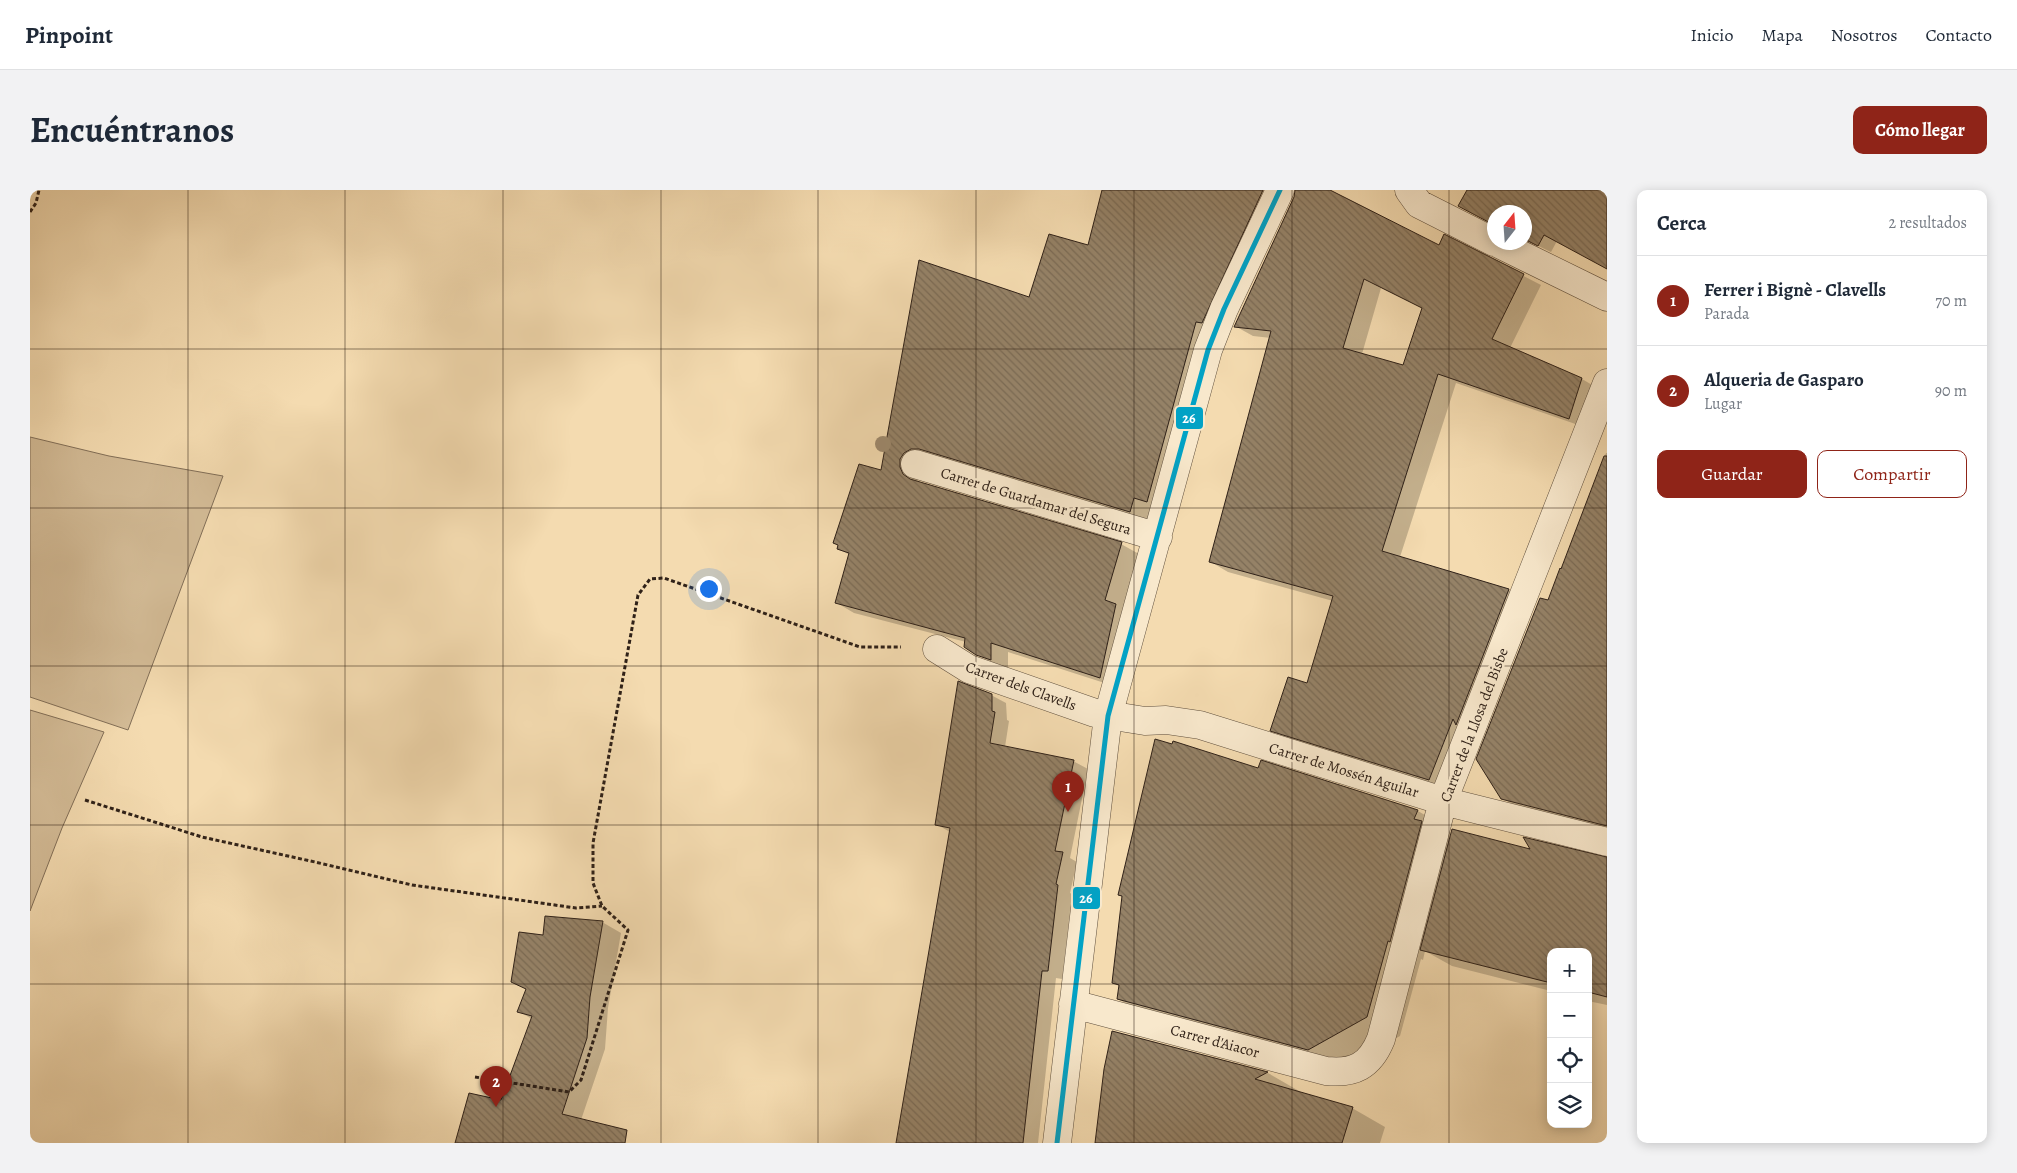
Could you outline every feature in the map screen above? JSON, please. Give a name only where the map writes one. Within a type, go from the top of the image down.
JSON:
[{"type":"street","points":[[1057,1143],[1108,716],[1208,350],[1224,309],[1280,190]]},
{"type":"street","points":[[1409,190],[1419,204],[1439,199],[1487,236]]},
{"type":"street","points":[[1511,250],[1607,297]]},
{"type":"street","name":"Carrer de la Llosa del Bisbe","points":[[1357,1068],[1368,1060],[1376,1050],[1381,1039],[1443,801],[1599,427],[1607,383]]},
{"type":"street","name":"Carrer de Guardamar del Segura","points":[[914,464],[1158,537]]},
{"type":"street","name":"Carrer dels Clavells","points":[[936,649],[969,669],[1108,716]]},
{"type":"street","name":"Carrer de Mossén Aguilar","points":[[1108,716],[1145,721],[1166,720],[1200,725],[1443,801],[1607,842]]},
{"type":"street","name":"Carrer d'Aiacor","points":[[1073,1004],[1326,1071],[1342,1073],[1357,1068]]},
{"type":"path","points":[[30,212],[36,203],[39,190]]},
{"type":"path","points":[[475,1077],[569,1092],[581,1080],[628,930],[602,906],[593,883],[593,843],[638,595],[650,579],[664,578],[860,647],[924,647],[936,649]]},
{"type":"path","points":[[85,800],[202,837],[412,885],[576,908],[602,906]]},
{"type":"shaded area","points":[[30,437],[109,456],[223,476],[128,730],[30,697]]},
{"type":"shaded area","points":[[30,710],[104,732],[62,828],[30,911]]},
{"type":"building","points":[[1102,190],[1263,190],[1202,323],[1196,322],[1147,502],[1134,498],[1130,512],[919,449],[911,449],[904,453],[900,459],[900,467],[903,474],[910,479],[1122,542],[1105,600],[1116,604],[1100,678],[991,643],[991,660],[976,655],[964,647],[965,638],[835,603],[849,553],[837,549],[838,545],[833,543],[859,464],[881,470],[919,260],[1029,297],[1049,234],[1088,245]]},
{"type":"building","points":[[1295,190],[1330,190],[1439,245],[1444,234],[1524,274],[1492,339],[1582,378],[1569,419],[1438,374],[1382,551],[1509,589],[1456,725],[1453,719],[1429,780],[1270,731],[1288,677],[1307,683],[1333,596],[1209,562],[1271,331],[1234,327],[1294,197]],"holes":[[[1364,279],[1422,308],[1403,365],[1343,348]]]},
{"type":"building","points":[[1467,190],[1607,190],[1607,269],[1544,235],[1538,246],[1532,243],[1532,205],[1487,205],[1487,221],[1458,206]]},
{"type":"building","points":[[1604,456],[1607,456],[1607,826],[1501,799],[1476,759],[1540,598],[1548,600]]},
{"type":"building","points":[[958,681],[992,694],[992,711],[995,712],[990,743],[1074,760],[1055,851],[1063,852],[1056,884],[1058,885],[1048,971],[1042,971],[1023,1143],[896,1143],[950,828],[935,825]]},
{"type":"building","points":[[1155,739],[1172,744],[1173,741],[1258,768],[1261,760],[1418,810],[1414,819],[1422,821],[1390,942],[1388,941],[1367,1017],[1308,1050],[1117,999],[1119,985],[1112,983],[1122,896],[1118,895]]},
{"type":"building","points":[[1452,829],[1530,849],[1523,837],[1607,857],[1607,997],[1592,993],[1592,948],[1547,948],[1547,982],[1420,950]]},
{"type":"building","points":[[545,916],[603,921],[590,997],[587,1038],[562,1114],[627,1130],[625,1143],[455,1143],[469,1093],[501,1100],[532,1016],[517,1012],[526,989],[511,982],[519,932],[543,935]]},
{"type":"building","points":[[1112,1031],[1268,1072],[1255,1079],[1353,1107],[1342,1143],[1095,1143],[1104,1069]]},
{"type":"transit line","name":"26","points":[[1057,1143],[1108,716],[1208,350],[1224,309],[1280,190]]},
{"type":"place","name":"Ferrer i Bignè - Clavells","points":[[1068,812]]},
{"type":"place","name":"Alqueria de Gasparo","points":[[496,1107]]}]
